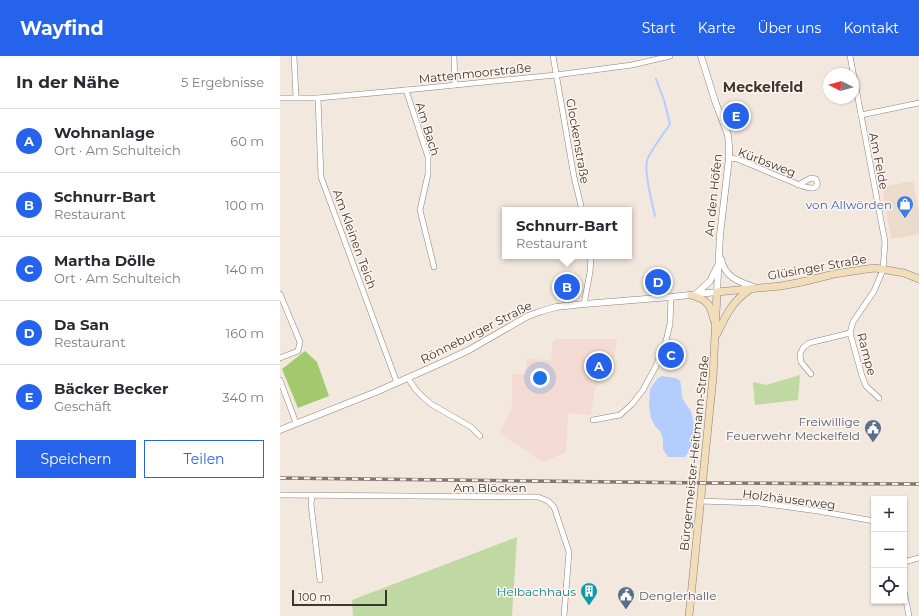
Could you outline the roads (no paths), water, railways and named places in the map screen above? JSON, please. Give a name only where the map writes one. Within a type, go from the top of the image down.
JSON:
[{"type":"main road","name":"Glüsinger Straße","points":[[717,292],[792,284],[834,274],[875,268],[904,273],[919,279]]},
{"type":"main road","points":[[715,338],[732,306],[740,296],[749,289]]},
{"type":"main road","name":"Bürgermeister-Heitmann-Straße","points":[[689,616],[712,384],[717,292]]},
{"type":"main road","points":[[693,295],[706,301],[712,312],[716,328]]},
{"type":"street","points":[[294,56],[296,98]]},
{"type":"street","points":[[454,56],[455,85]]},
{"type":"street","name":"Glockenstraße","points":[[553,56],[574,177],[581,207]]},
{"type":"street","name":"Mattenmoorstraße","points":[[280,98],[318,98],[556,75],[632,65],[670,56]]},
{"type":"street","name":"An den Höfen","points":[[701,56],[715,101],[728,135],[729,146],[729,158],[722,213],[717,292]]},
{"type":"street","name":"Am Felde","points":[[850,56],[884,242],[883,270]]},
{"type":"street","name":"Am Bach","points":[[406,90],[428,157],[428,174],[420,210],[434,268]]},
{"type":"street","name":"Am Kleinen Teich","points":[[318,98],[321,177],[397,383]]},
{"type":"street","points":[[861,115],[919,103]]},
{"type":"street","name":"Kürbsweg","points":[[729,158],[737,159],[798,185]]},
{"type":"street","points":[[719,250],[722,265],[732,278],[757,288]]},
{"type":"street","points":[[584,304],[591,259]]},
{"type":"street","points":[[693,295],[706,286],[710,281],[719,259]]},
{"type":"street","name":"Rampe","points":[[879,398],[866,386],[850,334],[853,322],[874,291],[883,270]]},
{"type":"street","name":"Rönneburger Straße","points":[[280,430],[397,383],[439,364],[469,350],[528,316],[542,311],[584,304],[717,292]]},
{"type":"street","points":[[280,294],[300,342],[298,351],[280,358]]},
{"type":"street","points":[[593,420],[620,415],[632,404],[643,390],[656,366],[666,341],[670,324],[671,297]]},
{"type":"street","points":[[811,374],[801,362],[800,354],[803,348],[809,343],[850,334]]},
{"type":"street","points":[[408,378],[416,390],[431,404],[471,427],[480,436]]},
{"type":"street","points":[[280,380],[296,423]]},
{"type":"street","name":"Am Blöcken","points":[[280,495],[538,497],[548,501],[554,507],[569,552],[564,616]]},
{"type":"street","points":[[312,495],[311,504],[320,580]]},
{"type":"street","name":"Holzhäuserweg","points":[[700,502],[759,503],[818,511],[871,521]]},
{"type":"street","points":[[907,561],[919,558]]},
{"type":"street","points":[[907,604],[910,616]]},
{"type":"water","points":[[662,376],[676,378],[680,381],[683,399],[692,416],[694,425],[693,438],[690,449],[685,457],[668,457],[663,449],[663,439],[660,431],[655,426],[651,418],[649,406],[650,389],[658,378]]},
{"type":"waterway","points":[[655,216],[647,180],[646,167],[648,158],[653,148],[670,124],[664,100],[656,79]]},
{"type":"railway","points":[[280,478],[919,484]]},
{"type":"place","name":"Bäcker Becker","points":[[736,116]]},
{"type":"place","name":"von Allwörden","points":[[905,219]]},
{"type":"place","name":"Da San","points":[[658,282]]},
{"type":"place","name":"Schnurr-Bart","points":[[567,287]]},
{"type":"place","name":"Martha Dölle","points":[[671,355]]},
{"type":"place","name":"Wohnanlage","points":[[599,366]]},
{"type":"place","name":"Freiwillige Feuerwehr Meckelfeld","points":[[873,443]]},
{"type":"place","name":"Helbachhaus","points":[[589,606]]},
{"type":"place","name":"Denglerhalle","points":[[626,610]]},
{"type":"district","name":"Meckelfeld","points":[[763,87]]}]
